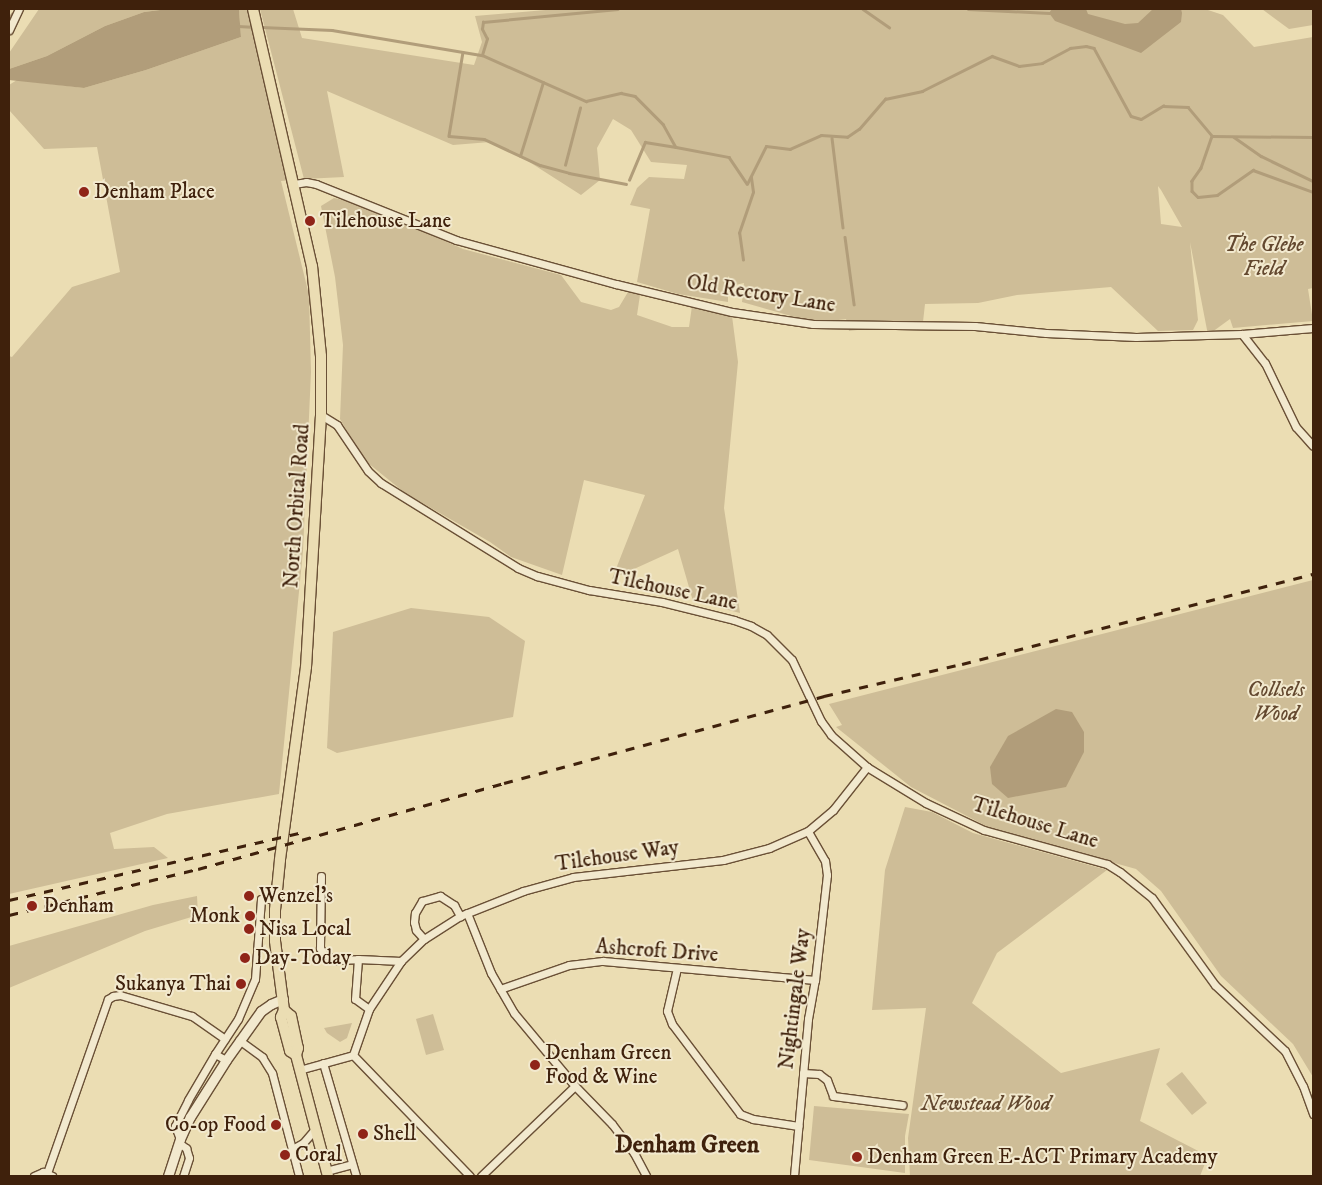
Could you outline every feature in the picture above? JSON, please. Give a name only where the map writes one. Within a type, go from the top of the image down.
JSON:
[{"type":"main road","name":"North Orbital Road","points":[[253,12],[312,266],[318,310],[322,415],[303,699],[276,899],[275,940],[284,1010],[281,1017],[290,1051],[296,1055],[327,1174]]},
{"type":"street","points":[[9,30],[19,9]]},
{"type":"street","name":"Old Rectory Lane","points":[[294,184],[306,182],[334,190],[456,240],[616,284],[741,313],[813,324],[975,326],[1046,333],[1136,337],[1242,334],[1313,328]]},
{"type":"street","points":[[1242,334],[1265,363],[1296,427],[1313,446]]},
{"type":"street","name":"Tilehouse Lane","points":[[322,415],[337,425],[368,471],[381,483],[518,568],[537,576],[589,590],[662,602],[734,620],[751,626],[767,635],[792,660],[821,721],[832,735],[867,767],[926,803],[984,830],[1107,864],[1120,872],[1152,898],[1215,985],[1285,1051],[1303,1086],[1313,1114]]},
{"type":"street","name":"Tilehouse Way","points":[[353,1056],[369,1009],[401,961],[424,939],[464,914],[523,891],[573,877],[723,860],[769,848],[808,832],[833,810],[867,767]]},
{"type":"street","name":"Nightingale Way","points":[[794,1176],[808,1019],[815,980],[827,875],[825,861],[808,832]]},
{"type":"street","points":[[321,876],[320,948],[324,954],[335,960],[401,961]]},
{"type":"street","points":[[424,939],[416,930],[414,922],[415,913],[422,901],[440,896],[464,914],[500,990],[514,1013],[575,1086],[612,1124],[634,1153],[646,1176]]},
{"type":"street","points":[[182,1176],[189,1158],[186,1148],[179,1141],[175,1126],[215,1054],[238,1020],[255,979],[261,899],[276,899]]},
{"type":"street","points":[[358,959],[356,999],[369,1009]]},
{"type":"street","name":"Ashcroft Drive","points":[[500,990],[577,964],[603,961],[815,980]]},
{"type":"street","points":[[676,968],[667,1011],[672,1024],[740,1114],[753,1119],[798,1126]]},
{"type":"street","points":[[34,1176],[40,1173],[49,1174],[108,1000],[113,996],[120,996],[192,1016],[225,1039]]},
{"type":"street","points":[[168,1176],[179,1141],[190,1117],[226,1060],[261,1011],[283,999]]},
{"type":"street","points":[[239,1040],[262,1057],[272,1074],[299,1176]]},
{"type":"street","points":[[215,1054],[226,1060]]},
{"type":"street","points":[[299,1070],[353,1056],[470,1176]]},
{"type":"street","points":[[323,1063],[356,1176]]},
{"type":"street","points":[[803,1073],[818,1074],[827,1080],[833,1096],[902,1105]]},
{"type":"street","points":[[481,1176],[575,1086]]},
{"type":"street","points":[[292,1149],[303,1143],[315,1129]]},
{"type":"street","points":[[327,1174],[352,1164]]},
{"type":"green space","points":[[39,9],[168,9],[144,12],[105,26],[47,56],[9,69],[9,53]]},
{"type":"green space","points":[[229,9],[251,9],[293,180],[281,181],[309,295],[311,372],[303,551],[279,794],[167,814],[110,833],[114,849],[154,847],[168,858],[9,894],[9,356],[12,357],[72,287],[120,272],[97,147],[44,149],[9,110],[9,85],[17,80],[84,88],[146,70],[241,37],[239,11]]},
{"type":"green space","name":"The Glebe Field","points":[[260,9],[293,9],[302,38],[474,65],[482,42],[475,16],[557,9],[1205,9],[1223,15],[1254,47],[1313,37],[1313,288],[1308,289],[1313,321],[1233,328],[1230,319],[1208,335],[1190,242],[1198,320],[1193,330],[1158,331],[1111,287],[1017,295],[978,303],[925,304],[923,322],[849,331],[846,319],[816,323],[742,302],[744,283],[735,285],[728,276],[728,302],[678,294],[637,282],[650,209],[630,205],[637,188],[649,177],[684,179],[687,165],[651,162],[631,130],[613,119],[597,148],[600,180],[581,195],[520,156],[490,142],[453,145],[327,91],[344,177],[304,179]],"holes":[[[1158,186],[1182,227],[1161,224]]]},
{"type":"green space","points":[[1262,9],[1313,9],[1313,25],[1289,29]]},
{"type":"green space","points":[[334,198],[361,204],[463,249],[561,275],[581,302],[611,310],[619,307],[628,292],[640,295],[637,315],[672,327],[689,327],[692,306],[732,316],[738,362],[724,508],[740,613],[693,601],[678,549],[612,579],[645,495],[584,480],[562,575],[511,557],[490,542],[405,493],[363,459],[340,419],[343,345],[335,277],[321,206]]},
{"type":"green space","name":"Collsels Wood","points":[[1313,580],[1313,1077],[1293,1044],[1221,976],[1161,891],[1136,869],[990,828],[911,787],[836,727],[842,725],[829,704]]},
{"type":"green space","points":[[411,608],[489,617],[525,641],[513,717],[337,753],[327,748],[333,632]]},
{"type":"green space","name":"Newstead Wood","points":[[905,807],[932,812],[973,833],[1107,870],[997,953],[972,1003],[1061,1073],[1160,1048],[1140,1121],[1208,1156],[1200,1176],[910,1176],[908,1138],[926,1008],[872,1010],[885,870]]},
{"type":"green space","points":[[197,896],[198,915],[145,931],[9,988],[9,946],[153,905]]},
{"type":"green space","points":[[433,1014],[444,1050],[426,1055],[416,1019]]},
{"type":"green space","points":[[352,1023],[347,1038],[340,1042],[327,1033],[324,1028]]},
{"type":"green space","points":[[1182,1072],[1207,1103],[1192,1115],[1166,1084]]},
{"type":"green space","name":"Denham Green E-ACT Primary Academy","points":[[814,1106],[909,1114],[905,1136],[905,1173],[809,1160]]},
{"type":"shaded area","points":[[168,9],[239,10],[241,37],[146,70],[84,88],[9,80],[9,69],[47,56],[105,26],[144,12]]},
{"type":"shaded area","points":[[1052,9],[1086,9],[1088,14],[1125,24],[1138,23],[1153,9],[1181,9],[1182,13],[1181,22],[1141,53],[1055,21],[1049,13]]},
{"type":"shaded area","points":[[1056,709],[1072,712],[1084,732],[1084,752],[1066,787],[1008,798],[992,784],[990,767],[1008,736]]},
{"type":"waterway","points":[[482,55],[487,39],[482,29],[483,22],[617,9]]},
{"type":"waterway","points":[[863,9],[889,27]]},
{"type":"waterway","points":[[968,9],[1049,13]]},
{"type":"waterway","points":[[9,18],[12,14]]},
{"type":"waterway","points":[[238,26],[255,27]]},
{"type":"waterway","points":[[261,27],[332,30],[482,55],[586,101],[621,93],[635,96],[663,124],[676,147],[729,157],[747,184],[766,146],[790,149],[821,135],[847,137],[859,129],[885,99],[922,91],[992,56],[1019,66],[1042,63],[1070,48],[1086,46],[1094,48],[1131,116],[1141,119],[1163,106],[1188,107],[1212,136],[1313,137]]},
{"type":"waterway","points":[[463,52],[449,136],[484,139],[540,165],[569,173],[626,184]]},
{"type":"waterway","points":[[520,156],[543,82]]},
{"type":"waterway","points":[[565,165],[580,108]]},
{"type":"waterway","points":[[1212,136],[1201,168],[1192,181],[1192,191],[1198,197],[1217,195],[1253,170],[1313,192]]},
{"type":"waterway","points":[[1234,137],[1261,156],[1313,181]]},
{"type":"waterway","points":[[832,138],[843,227]]},
{"type":"waterway","points":[[629,180],[645,142],[676,147]]},
{"type":"waterway","points":[[743,260],[739,233],[753,192],[751,177]]},
{"type":"waterway","points":[[845,237],[854,304]]},
{"type":"railway","points":[[9,915],[198,869],[824,696],[962,664],[1313,574]]},
{"type":"railway","points":[[9,900],[304,832]]},
{"type":"place","name":"Denham Place","points":[[84,192]]},
{"type":"place","name":"Tilehouse Lane","points":[[310,221]]},
{"type":"place","name":"Wenzel's","points":[[249,896]]},
{"type":"place","name":"Denham","points":[[32,906]]},
{"type":"place","name":"Monk","points":[[250,916]]},
{"type":"place","name":"Nisa Local","points":[[249,929]]},
{"type":"place","name":"Day-Today","points":[[245,958]]},
{"type":"place","name":"Sukanya Thai","points":[[241,984]]},
{"type":"place","name":"Denham Green Food & Wine","points":[[535,1065]]},
{"type":"place","name":"Co-op Food","points":[[276,1125]]},
{"type":"place","name":"Shell","points":[[363,1134]]},
{"type":"place","name":"Coral","points":[[285,1155]]},
{"type":"place","name":"Denham Green E-ACT Primary Academy","points":[[857,1157]]},
{"type":"district","name":"Denham Green","points":[[687,1146]]}]
